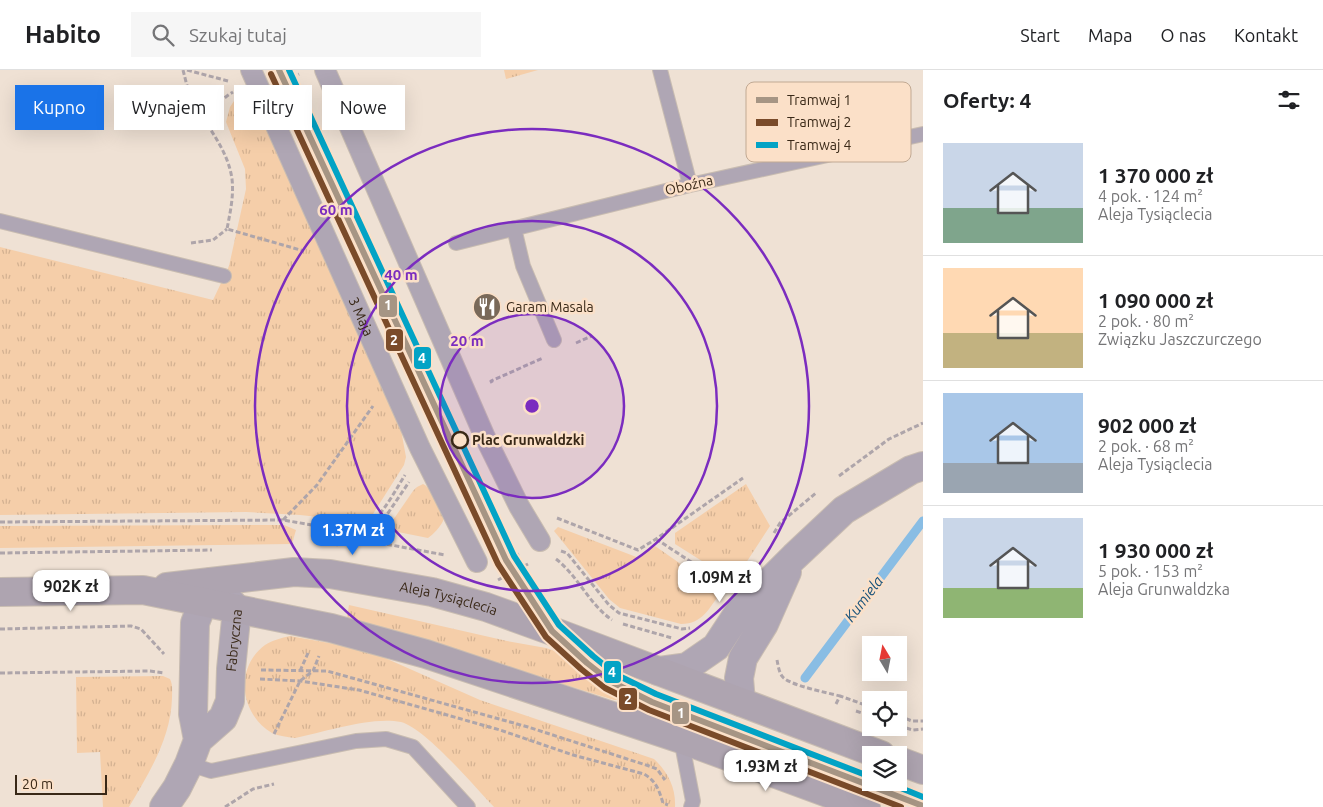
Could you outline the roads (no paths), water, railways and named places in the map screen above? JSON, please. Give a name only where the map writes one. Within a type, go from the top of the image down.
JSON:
[{"type":"main road","name":"Aleja Tysiąclecia","points":[[0,592],[143,590],[207,592],[294,572],[344,577],[432,592],[486,608],[862,748]]},
{"type":"main road","points":[[237,610],[331,628],[426,654],[680,739],[866,807]]},
{"type":"main road","points":[[907,764],[923,770]]},
{"type":"street","name":"3 Maja","points":[[251,70],[425,457],[477,562]]},
{"type":"street","points":[[324,70],[484,436],[519,506],[540,542]]},
{"type":"street","points":[[658,671],[687,668],[716,647],[739,612],[844,510],[911,470],[923,466]]},
{"type":"street","points":[[741,702],[739,678],[743,658],[764,624],[794,557]]},
{"type":"street","points":[[194,752],[193,668],[195,623],[207,592]]},
{"type":"street","name":"Fabryczna","points":[[164,807],[177,788],[194,752],[223,718],[230,701],[237,610],[207,592]]},
{"type":"lane","points":[[660,70],[690,184]]},
{"type":"lane","name":"Oboźna","points":[[456,242],[690,184],[793,162]]},
{"type":"lane","points":[[0,221],[224,276]]},
{"type":"lane","points":[[514,228],[523,266],[554,340]]},
{"type":"lane","points":[[194,752],[211,771],[356,742],[386,739],[413,747],[468,807]]},
{"type":"lane","points":[[680,739],[692,804]]},
{"type":"waterway","name":"Kumiela","points":[[805,678],[923,521]]},
{"type":"tram line","name":"1","points":[[279,70],[506,560],[552,631],[610,681],[652,702],[923,806]]},
{"type":"tram line","name":"4","points":[[289,70],[514,556],[559,625],[615,674],[656,694],[862,774]]},
{"type":"tram line","name":"2","points":[[271,74],[498,564],[546,637],[605,688],[649,710],[901,807]]},
{"type":"tram line","name":"4","points":[[907,791],[923,797]]},
{"type":"place","name":"Garam Masala","points":[[487,307]]},
{"type":"place","name":"Plac Grunwaldzki","points":[[460,440]]}]
